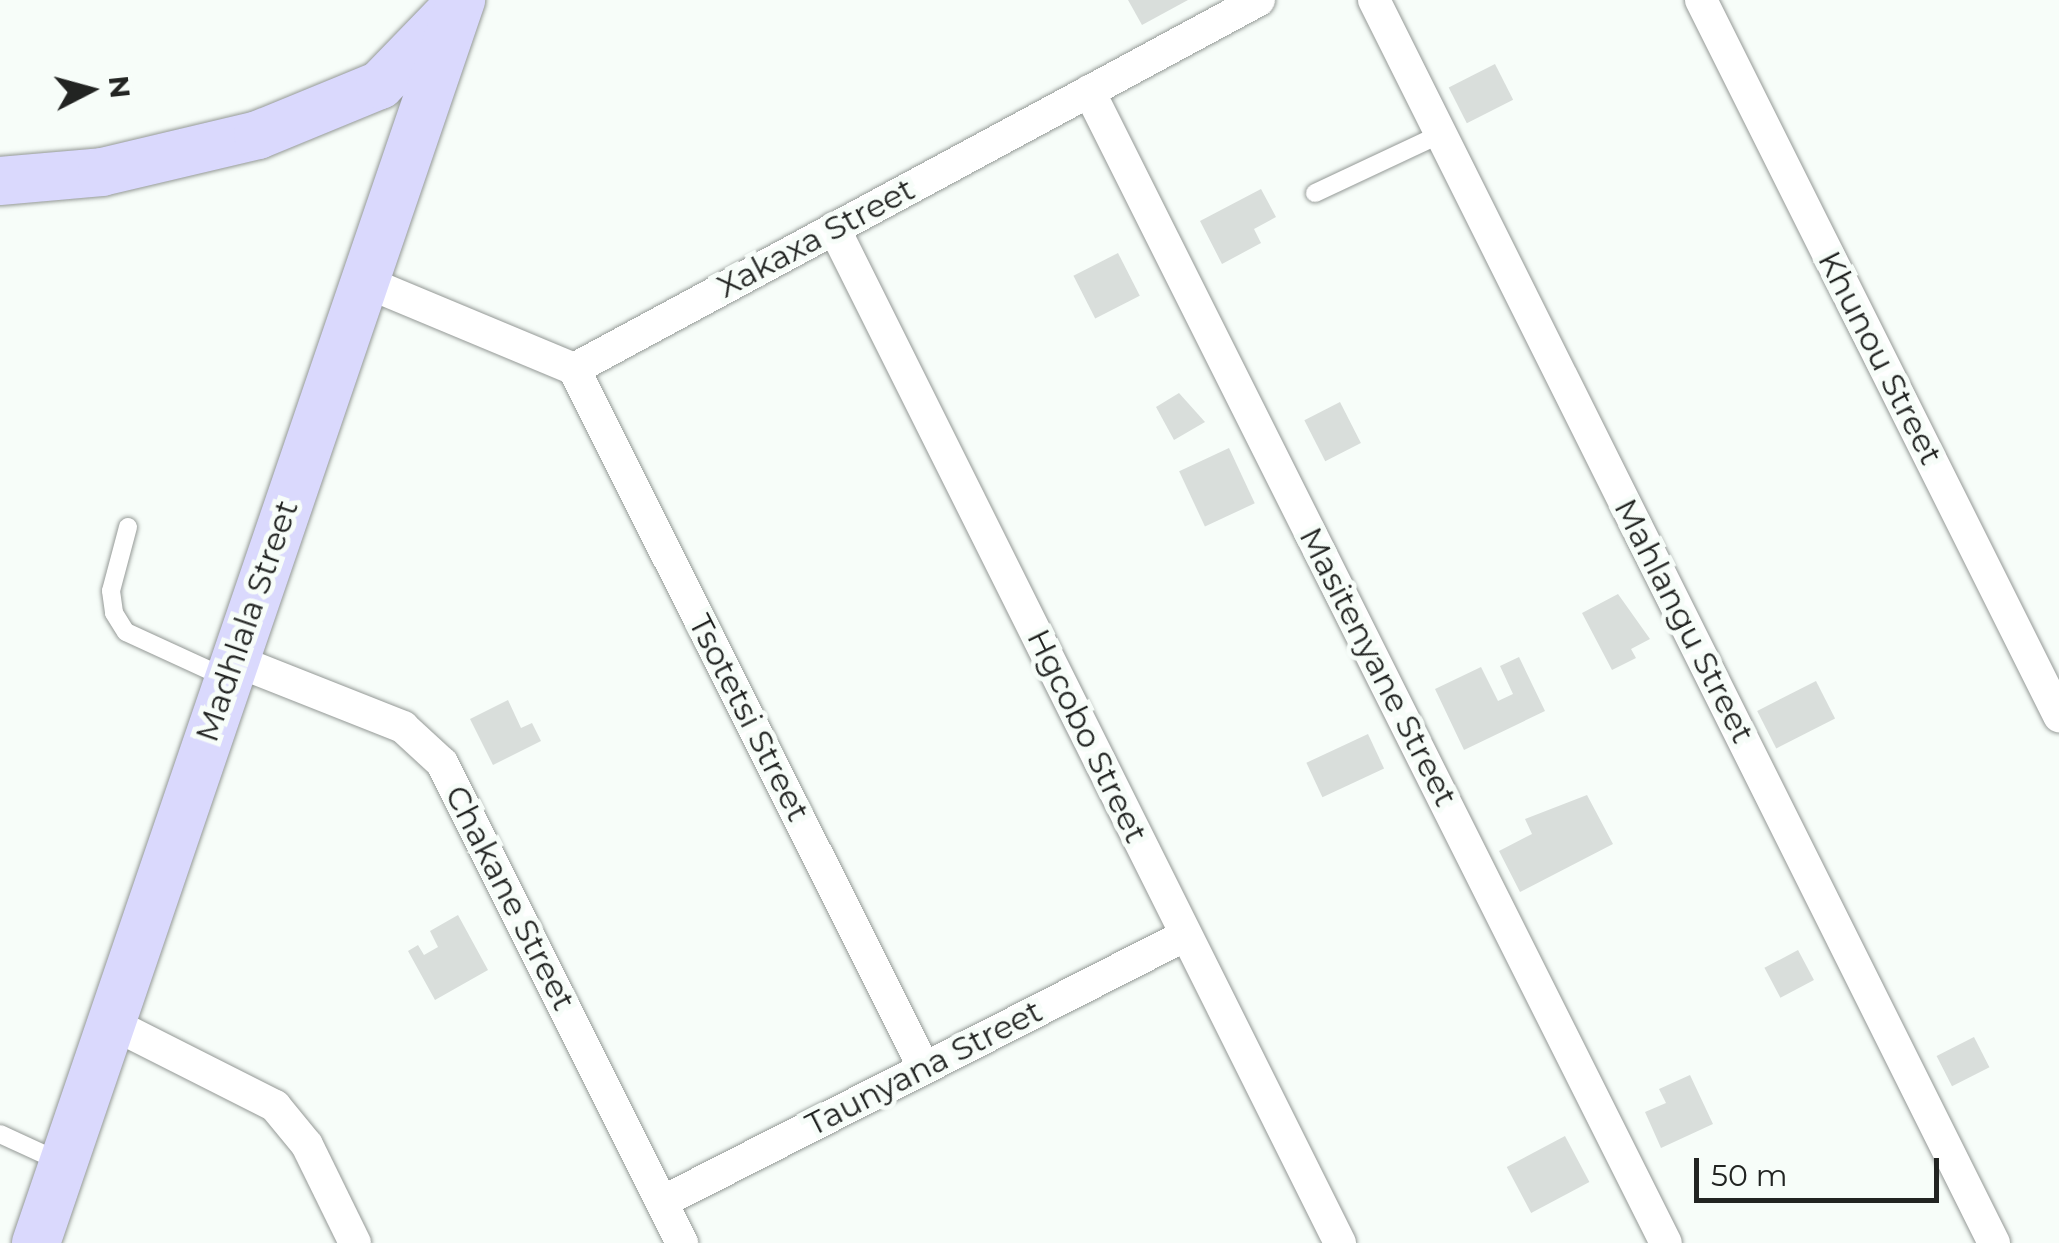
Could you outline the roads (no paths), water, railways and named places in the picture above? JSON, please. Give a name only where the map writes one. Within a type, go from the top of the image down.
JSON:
[{"type":"street","name":"Xakaxa Street","points":[[574,369],[1259,0]]},
{"type":"street","name":"Mahlangu Street","points":[[1374,0],[1994,1243]]},
{"type":"street","name":"Khunou Street","points":[[1701,0],[2059,716]]},
{"type":"street","points":[[0,182],[102,172],[258,135],[380,85],[464,3]]},
{"type":"street","name":"Madhlala Street","points":[[36,1243],[362,281],[464,3]]},
{"type":"street","name":"Masitenyane Street","points":[[1089,91],[1666,1243]]},
{"type":"street","name":"Hgcobo Street","points":[[834,228],[1340,1243]]},
{"type":"street","points":[[362,281],[574,369]]},
{"type":"street","name":"Tsotetsi Street","points":[[574,369],[924,1068]]},
{"type":"street","name":"Chakane Street","points":[[231,670],[404,727],[442,763],[682,1243]]},
{"type":"street","name":"Taunyana Street","points":[[662,1202],[1186,934]]},
{"type":"street","points":[[111,1023],[275,1106],[307,1145],[356,1243]]},
{"type":"lane","points":[[1314,193],[1441,134]]},
{"type":"lane","points":[[128,527],[111,591],[126,632],[231,670]]},
{"type":"lane","points":[[0,1134],[63,1164]]}]
